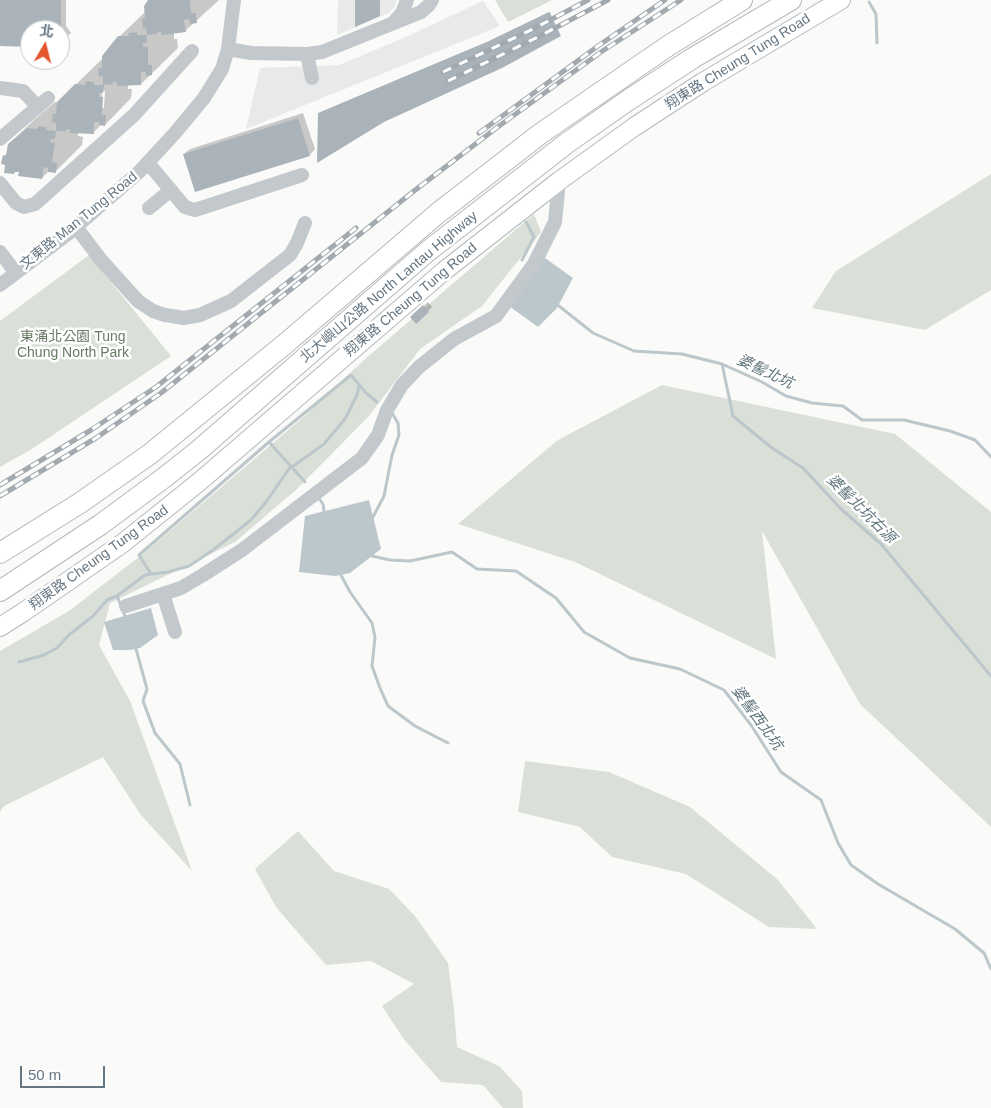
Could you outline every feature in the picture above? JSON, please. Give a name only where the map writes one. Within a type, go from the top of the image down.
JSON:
[{"type":"highway","name":"北大嶼山公路 North Lantau Highway","points":[[0,553],[80,503],[150,454],[285,344],[438,213],[540,134],[668,46],[742,0]]},
{"type":"highway","name":"北大嶼山公路 North Lantau Highway","points":[[0,591],[100,525],[165,477],[206,444],[428,251],[567,143],[686,63],[791,0]]},
{"type":"main road","name":"翔東路 Cheung Tung Road","points":[[0,627],[90,567],[199,482],[444,271],[558,181],[634,127],[703,82],[841,0]]},
{"type":"street","name":"文東路 Man Tung Road","points":[[0,285],[76,227],[139,172],[204,98],[222,69],[228,49],[234,0]]},
{"type":"street","points":[[394,22],[402,13],[407,0]]},
{"type":"street","points":[[228,49],[251,53],[306,54],[322,52],[421,12],[432,0]]},
{"type":"street","points":[[0,183],[16,203],[24,207],[34,204],[192,51]]},
{"type":"street","points":[[306,54],[312,78]]},
{"type":"street","points":[[0,88],[23,91],[43,103],[0,139]]},
{"type":"street","points":[[148,163],[185,207],[195,210],[302,174]]},
{"type":"street","points":[[126,606],[181,588],[203,575],[242,550],[362,458],[378,435],[387,410],[402,385],[419,367],[454,339],[496,316],[534,264],[555,222],[558,181]]},
{"type":"street","points":[[149,208],[171,190]]},
{"type":"street","points":[[76,227],[101,260],[138,302],[152,311],[184,318],[200,315],[231,301],[290,255],[305,223]]},
{"type":"street","points":[[0,252],[16,273]]},
{"type":"street","points":[[163,594],[175,632]]},
{"type":"shaded area","points":[[338,0],[397,0],[394,8],[389,13],[337,35]]},
{"type":"shaded area","points":[[483,1],[500,26],[246,129],[260,68],[339,65],[399,40]]},
{"type":"shaded area","points":[[545,258],[573,278],[557,308],[538,327],[509,306]]},
{"type":"shaded area","points":[[369,500],[381,549],[350,573],[335,576],[299,572],[305,516]]},
{"type":"shaded area","points":[[151,608],[158,635],[140,648],[113,650],[104,622]]},
{"type":"green space","points":[[495,0],[552,0],[508,22]]},
{"type":"green space","points":[[991,174],[991,290],[925,330],[812,308],[836,271]]},
{"type":"green space","points":[[534,214],[541,232],[482,306],[420,349],[369,416],[297,489],[235,542],[110,603],[99,645],[130,701],[192,871],[141,815],[103,757],[4,806],[0,812],[0,651],[69,611],[144,553],[300,420],[364,360]]},
{"type":"green space","name":"東涌北公園 Tung Chung North Park","points":[[89,255],[171,356],[32,449],[0,467],[0,321]]},
{"type":"green space","points":[[662,385],[895,434],[991,512],[991,827],[860,704],[762,531],[776,659],[575,562],[458,524],[558,440]]},
{"type":"green space","points":[[525,761],[609,772],[690,807],[778,880],[817,929],[769,927],[686,874],[612,857],[580,827],[518,812]]},
{"type":"green space","points":[[298,831],[334,871],[389,889],[415,916],[448,963],[457,1047],[499,1066],[522,1091],[523,1108],[503,1108],[483,1085],[441,1082],[403,1038],[382,1006],[414,984],[371,961],[326,965],[276,907],[255,869]]},
{"type":"building","points":[[0,0],[61,0],[61,20],[20,20],[20,47],[0,46]]},
{"type":"building","points":[[148,0],[190,0],[191,13],[196,13],[197,23],[190,24],[189,19],[184,20],[186,32],[162,35],[161,31],[157,32],[157,34],[147,35],[146,27],[143,28],[142,19],[145,18],[144,6]]},
{"type":"building","points":[[355,0],[380,0],[380,16],[355,27]]},
{"type":"building","points":[[549,12],[561,36],[502,68],[384,122],[317,163],[318,113],[489,41]]},
{"type":"building","points":[[137,32],[137,35],[147,35],[147,43],[143,43],[143,47],[148,47],[148,65],[152,65],[152,75],[146,76],[146,72],[141,72],[141,85],[117,86],[117,82],[113,82],[113,84],[103,85],[103,76],[99,77],[98,68],[102,68],[102,56],[118,36],[129,36],[128,33]]},
{"type":"building","points":[[86,81],[94,82],[94,85],[104,85],[103,93],[99,93],[99,97],[103,97],[102,115],[106,115],[105,126],[99,125],[99,122],[94,122],[94,134],[70,133],[70,129],[56,131],[56,123],[52,122],[53,114],[56,114],[57,102],[75,84],[85,85]]},
{"type":"building","points":[[298,118],[310,156],[195,192],[183,154]]},
{"type":"building","points":[[38,126],[46,127],[46,130],[56,131],[55,139],[51,139],[50,142],[55,143],[52,162],[57,163],[56,173],[48,172],[48,168],[44,167],[42,179],[18,176],[19,172],[14,174],[4,173],[5,165],[1,164],[3,155],[6,156],[8,144],[27,128],[37,129]]},
{"type":"building","points":[[423,305],[429,312],[416,324],[410,317]]},
{"type":"waterway","points":[[869,2],[876,14],[877,43]]},
{"type":"waterway","points":[[522,260],[534,237],[526,222]]},
{"type":"waterway","name":"婆髻北坑","points":[[559,306],[593,333],[634,351],[682,354],[722,364],[762,382],[786,396],[812,403],[843,406],[862,420],[904,420],[950,431],[975,440],[991,457]]},
{"type":"waterway","name":"婆髻北坑右源","points":[[722,364],[733,416],[772,448],[803,468],[841,509],[881,544],[991,676]]},
{"type":"waterway","points":[[151,574],[139,555],[269,442],[351,375],[366,393],[377,402]]},
{"type":"waterway","points":[[292,467],[324,444],[345,419],[357,395],[359,385]]},
{"type":"waterway","points":[[373,517],[384,496],[392,455],[399,435],[398,423],[392,413]]},
{"type":"waterway","points":[[269,442],[305,482]]},
{"type":"waterway","points":[[19,662],[44,655],[57,648],[69,635],[93,616],[107,600],[117,596],[145,575],[168,572],[189,566],[213,550],[251,520],[291,466]]},
{"type":"waterway","points":[[318,497],[323,504],[324,511]]},
{"type":"waterway","name":"婆髻西北坑","points":[[372,556],[390,560],[410,561],[452,552],[477,569],[516,571],[556,598],[584,632],[630,658],[680,669],[724,690],[751,725],[781,772],[821,800],[838,843],[851,865],[878,884],[955,929],[984,953],[991,969]]},
{"type":"waterway","points":[[341,575],[350,592],[372,623],[375,637],[372,666],[388,706],[415,726],[448,743]]},
{"type":"waterway","points":[[117,596],[125,616]]},
{"type":"waterway","points":[[136,649],[147,689],[143,701],[155,733],[180,764],[190,805]]},
{"type":"railway","points":[[443,72],[535,28],[588,0]]},
{"type":"railway","points":[[448,81],[608,0]]},
{"type":"railway","points":[[479,133],[598,46],[665,0]]},
{"type":"railway","points":[[0,496],[96,438],[161,393],[414,191],[499,126],[601,52],[681,0]]},
{"type":"railway","points":[[0,485],[91,430],[156,387],[356,228]]}]
